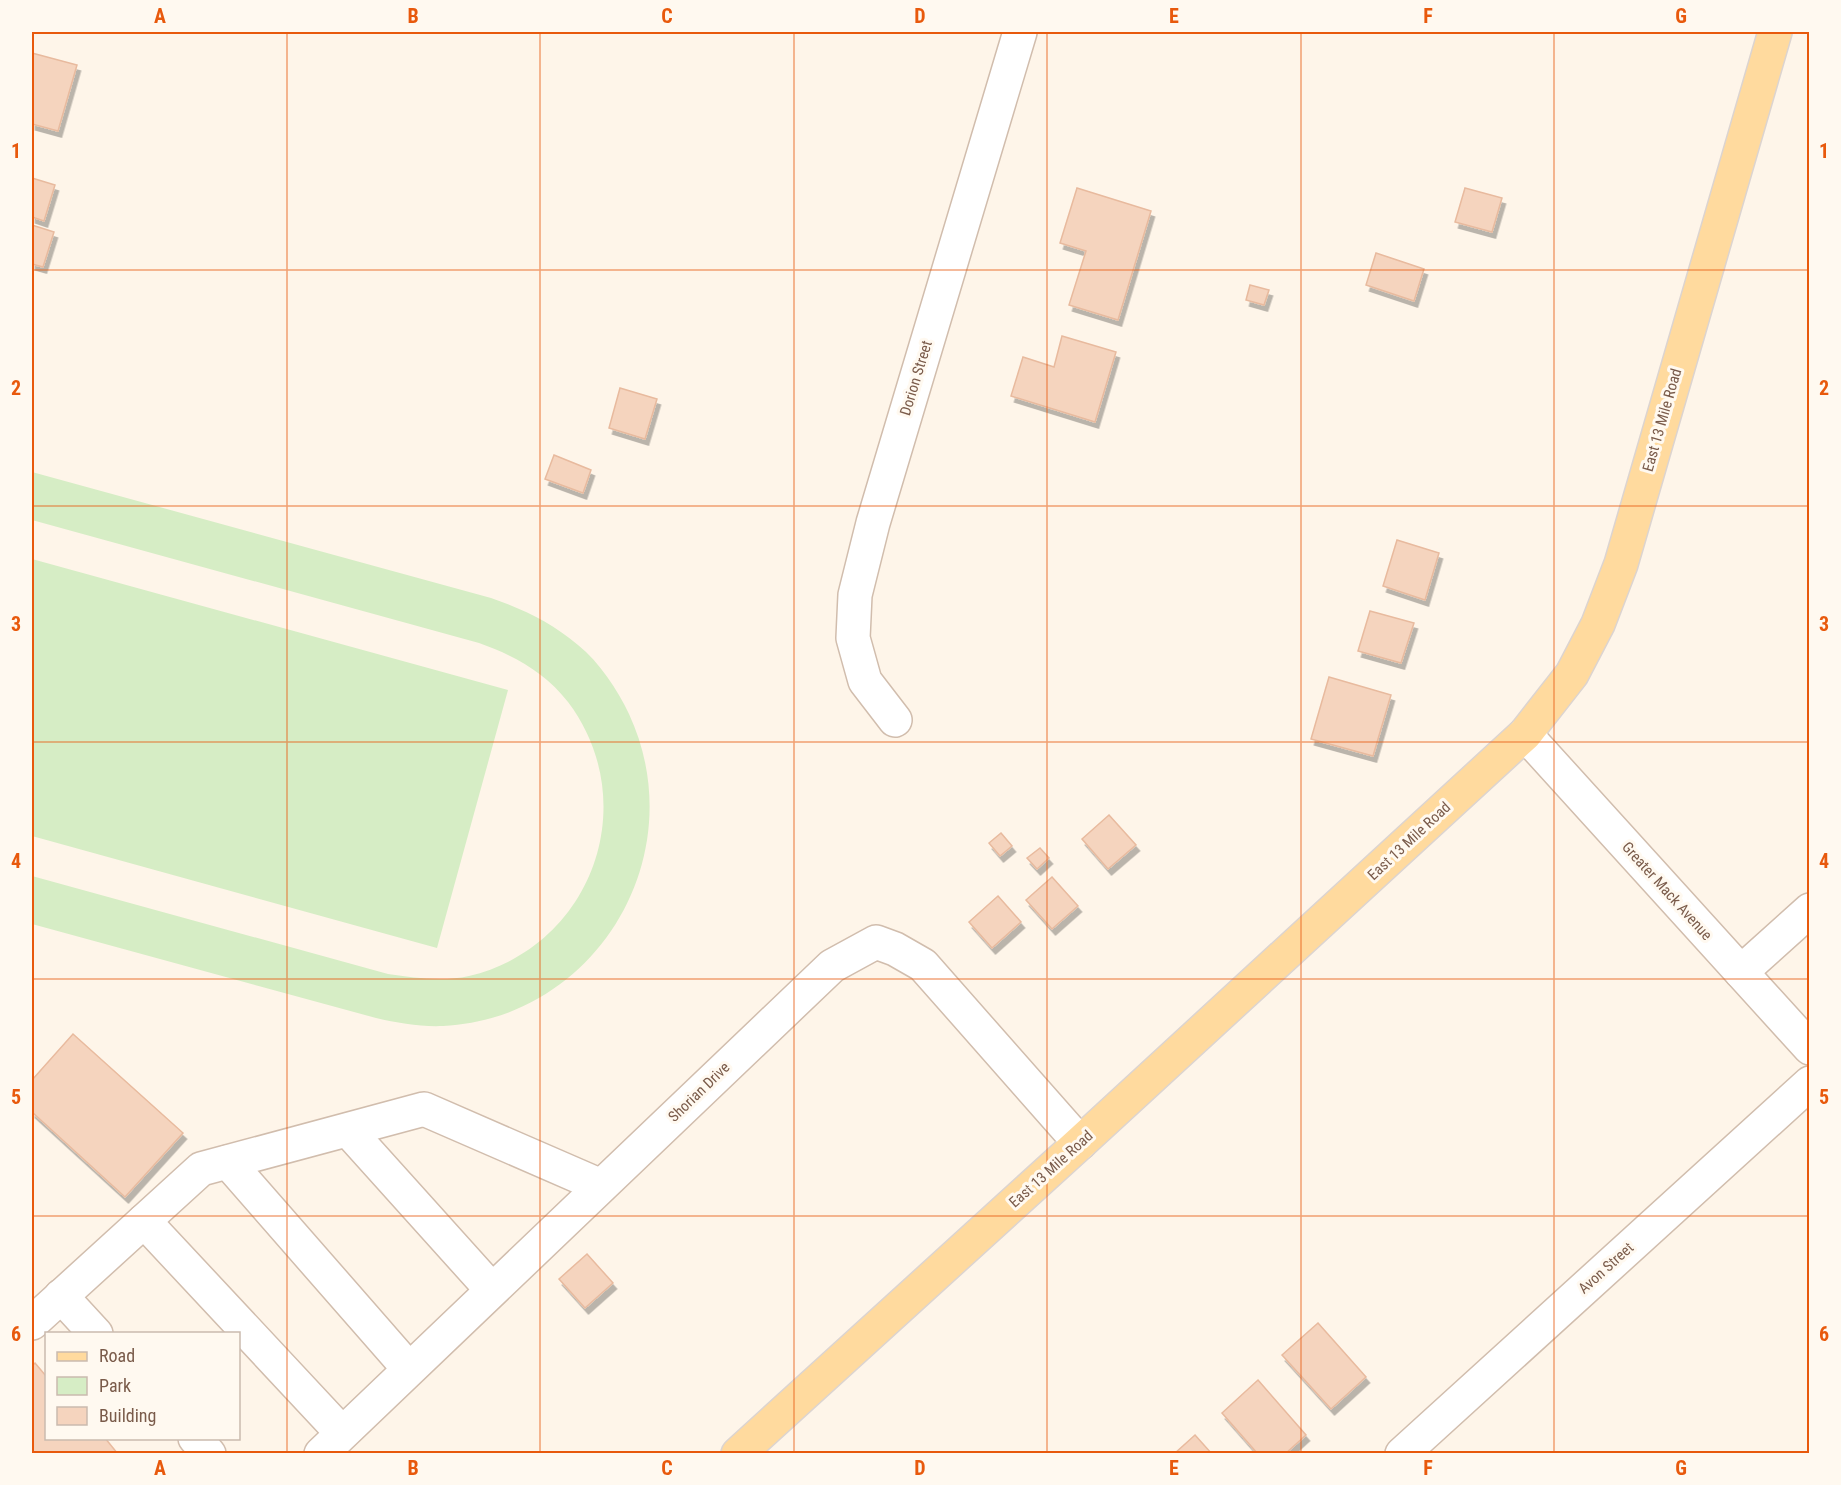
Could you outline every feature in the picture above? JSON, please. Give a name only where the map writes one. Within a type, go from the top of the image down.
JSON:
[{"type":"main road","name":"East 13 Mile Road","points":[[738,1454],[1525,734],[1572,674],[1598,624],[1621,564],[1775,32]]},
{"type":"street","name":"Dorion Street","points":[[895,720],[865,681],[853,638],[855,595],[876,512],[1020,32]]},
{"type":"street","name":"Greater Mack Avenue","points":[[1525,734],[1809,1048]]},
{"type":"street","points":[[1741,972],[1809,910]]},
{"type":"street","name":"Shorian Drive","points":[[331,1443],[831,966],[876,942],[895,949],[924,965],[1080,1143]]},
{"type":"street","name":"Avon Street","points":[[1402,1454],[1809,1083]]},
{"type":"street","points":[[32,1323],[201,1169],[424,1109],[601,1186]]},
{"type":"street","points":[[348,1130],[492,1290]]},
{"type":"street","points":[[228,1162],[409,1369]]},
{"type":"street","points":[[144,1221],[238,1332]]},
{"type":"street","points":[[61,1296],[94,1332]]},
{"type":"street","points":[[240,1335],[331,1443]]},
{"type":"street","points":[[197,1440],[209,1454]]},
{"type":"green space","points":[[32,472],[491,598],[537,617],[578,645],[607,677],[629,714],[646,767],[649,821],[640,872],[618,920],[587,961],[547,994],[498,1016],[443,1026],[426,1026],[376,1018],[32,924],[32,876],[388,974],[429,979],[459,978],[512,960],[547,935],[574,903],[593,866],[603,825],[602,783],[591,742],[559,691],[528,666],[479,643],[32,520]]},
{"type":"green space","points":[[32,559],[508,690],[437,948],[32,836]]},
{"type":"building","points":[[32,53],[77,65],[58,131],[32,124]]},
{"type":"building","points":[[32,178],[55,185],[44,221],[32,217]]},
{"type":"building","points":[[1077,188],[1151,211],[1118,320],[1069,305],[1086,251],[1060,243]]},
{"type":"building","points":[[1465,188],[1502,198],[1492,232],[1455,222]]},
{"type":"building","points":[[32,225],[54,232],[43,267],[32,264]]},
{"type":"building","points":[[1376,253],[1424,269],[1414,301],[1366,285]]},
{"type":"building","points":[[1250,285],[1269,290],[1264,305],[1246,300]]},
{"type":"building","points":[[1062,336],[1116,352],[1095,422],[1011,396],[1023,357],[1054,367]]},
{"type":"building","points":[[620,388],[657,399],[645,439],[609,428]]},
{"type":"building","points":[[554,455],[591,470],[583,493],[545,479]]},
{"type":"building","points":[[1397,540],[1439,553],[1425,600],[1383,586]]},
{"type":"building","points":[[1370,611],[1414,623],[1401,663],[1358,651]]},
{"type":"building","points":[[1329,677],[1391,695],[1373,756],[1311,739]]},
{"type":"building","points":[[1109,815],[1136,845],[1108,869],[1082,839]]},
{"type":"building","points":[[1001,833],[1012,846],[1000,856],[989,843]]},
{"type":"building","points":[[1040,848],[1049,858],[1037,869],[1027,858]]},
{"type":"building","points":[[1052,877],[1078,906],[1052,929],[1026,900]]},
{"type":"building","points":[[998,896],[1021,922],[992,948],[969,922]]},
{"type":"building","points":[[73,1034],[183,1133],[125,1197],[32,1112],[32,1080]]},
{"type":"building","points":[[587,1254],[613,1283],[585,1308],[559,1279]]},
{"type":"building","points":[[1318,1323],[1366,1377],[1331,1409],[1282,1355]]},
{"type":"building","points":[[35,1363],[45,1375],[45,1440],[107,1440],[118,1454],[32,1454],[32,1366]]},
{"type":"building","points":[[1258,1380],[1306,1435],[1285,1454],[1258,1454],[1222,1413]]},
{"type":"building","points":[[1195,1435],[1212,1454],[1174,1454]]}]
